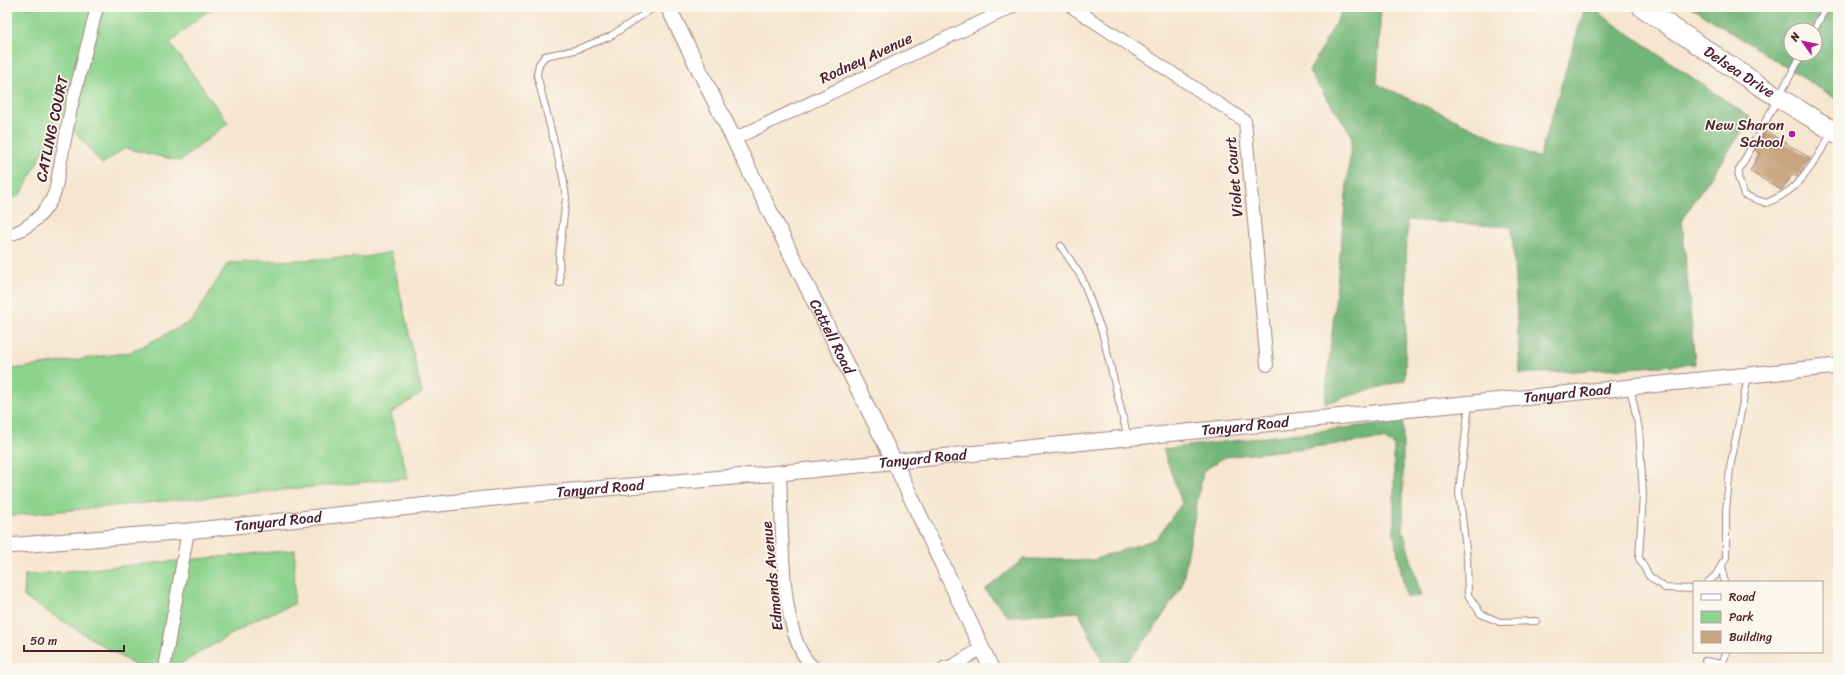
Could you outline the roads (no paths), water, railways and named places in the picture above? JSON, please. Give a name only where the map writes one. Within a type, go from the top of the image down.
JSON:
[{"type":"main road","name":"Delsea Drive","points":[[1642,7],[1779,98],[1836,133]]},
{"type":"street","name":"CATLING COURT","points":[[7,236],[24,228],[40,217],[51,201],[55,192],[71,108],[97,7]]},
{"type":"street","name":"Cattell Road","points":[[668,7],[894,461],[991,668]]},
{"type":"street","name":"Rodney Avenue","points":[[734,139],[1012,7]]},
{"type":"street","name":"Violet Court","points":[[1072,7],[1245,121],[1267,365]]},
{"type":"street","name":"Tanyard Road","points":[[7,546],[188,531],[514,496],[780,473],[1469,402],[1838,366]]},
{"type":"street","name":"Edmonds Avenue","points":[[780,473],[788,608],[795,640],[801,654],[815,668]]},
{"type":"street","points":[[164,668],[188,531]]},
{"type":"street","points":[[944,668],[954,665],[982,648]]},
{"type":"lane","points":[[560,283],[559,257],[566,198],[563,177],[540,93],[537,75],[539,64],[546,56],[575,50],[608,37],[655,7]]},
{"type":"lane","points":[[1818,22],[1826,7]]},
{"type":"lane","points":[[1798,62],[1739,170],[1738,177],[1744,195],[1766,203],[1781,198],[1793,190],[1803,179],[1836,133]]},
{"type":"lane","points":[[1061,246],[1082,278],[1102,332],[1128,438]]},
{"type":"lane","points":[[1709,581],[1715,576],[1726,558],[1726,511],[1730,468],[1748,374]]},
{"type":"lane","points":[[1630,386],[1639,429],[1642,495],[1639,558],[1649,576],[1665,588],[1693,589]]},
{"type":"lane","points":[[1469,402],[1459,492],[1467,558],[1468,595],[1481,614],[1500,622],[1536,621]]},
{"type":"lane","points":[[1722,563],[1724,581]]},
{"type":"lane","points":[[1705,661],[1722,664],[1727,653]]},
{"type":"place","name":"New Sharon School","points":[[1792,134]]}]
